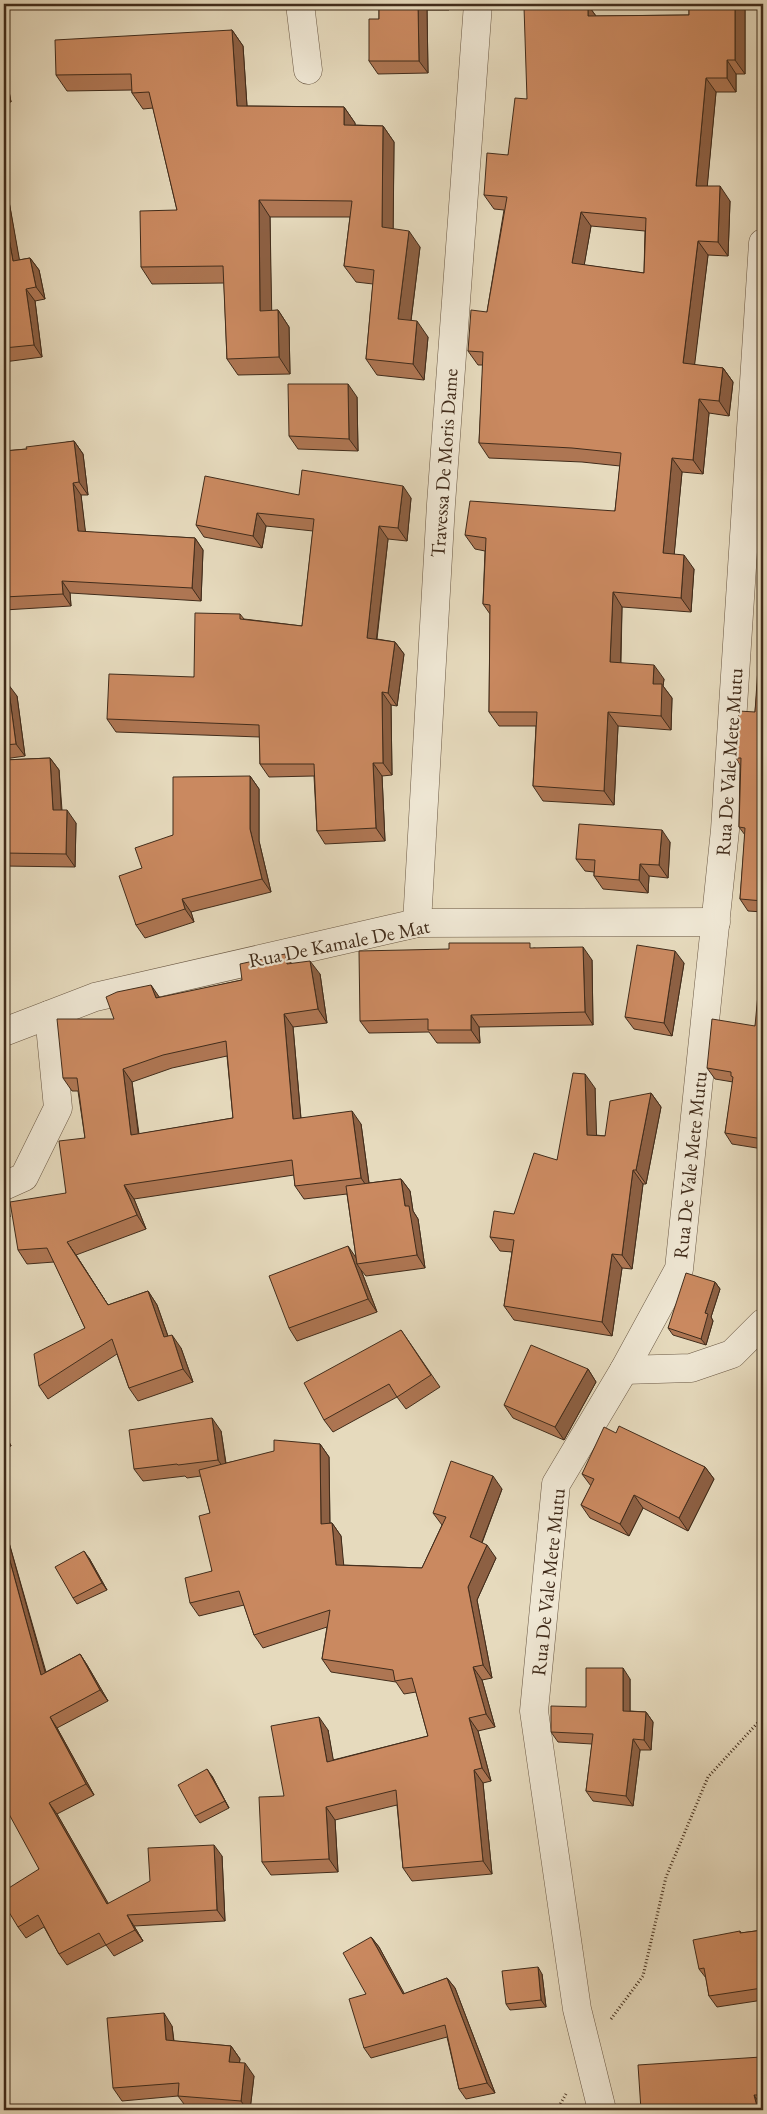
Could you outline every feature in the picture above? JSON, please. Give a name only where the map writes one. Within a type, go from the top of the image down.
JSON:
[{"type":"street","points":[[300,4],[308,70]]},
{"type":"street","name":"Travessa De Moris Dame","points":[[417,923],[441,504],[478,4]]},
{"type":"street","name":"Rua De Vale Mete Mutu","points":[[602,2110],[576,1999],[534,1711],[556,1484],[624,1370],[679,1269],[725,830],[763,243]]},
{"type":"street","name":"Rua De Kamale De Mat","points":[[4,1032],[95,997],[417,923],[716,922]]},
{"type":"street","points":[[4,1186],[24,1177],[58,1108],[49,1014]]},
{"type":"street","points":[[624,1370],[691,1368],[732,1354],[763,1322]]},
{"type":"path","points":[[588,2051],[643,1976],[666,1877],[708,1777],[763,1717]]},
{"type":"path","points":[[557,2110],[566,2093]]},
{"type":"building","points":[[379,4],[418,4],[419,61],[369,61],[369,19],[379,19]]},
{"type":"building","points":[[689,4],[735,4],[735,60],[727,60],[727,78],[706,78],[696,186],[720,186],[718,242],[698,241],[683,363],[723,368],[719,401],[699,399],[693,460],[672,458],[663,553],[684,555],[681,598],[613,592],[610,662],[654,665],[653,684],[662,684],[661,716],[608,712],[604,791],[533,786],[537,712],[489,712],[490,605],[483,604],[486,538],[465,535],[470,501],[615,511],[621,453],[572,448],[479,443],[483,352],[468,351],[471,310],[487,312],[507,197],[484,195],[487,153],[508,155],[515,98],[527,99],[524,7],[588,5],[588,16],[689,15]],"holes":[[[581,212],[646,218],[644,273],[572,263]]]},
{"type":"building","points":[[232,30],[237,106],[344,107],[344,125],[383,126],[382,227],[409,231],[398,319],[417,321],[413,364],[366,359],[374,270],[344,266],[352,201],[259,200],[260,311],[278,310],[279,357],[227,359],[223,266],[141,267],[140,211],[177,210],[149,92],[132,93],[131,74],[56,75],[55,40]]},
{"type":"building","points":[[4,210],[13,261],[30,258],[36,287],[26,289],[34,345],[4,348]]},
{"type":"building","points":[[288,384],[348,384],[349,439],[289,436]]},
{"type":"building","points":[[74,441],[79,482],[73,483],[78,531],[195,538],[192,588],[62,581],[63,594],[4,597],[4,451]]},
{"type":"building","points":[[302,470],[403,486],[398,528],[379,526],[367,638],[395,642],[388,693],[382,692],[383,763],[373,763],[376,828],[317,831],[314,764],[260,764],[259,725],[107,719],[109,674],[194,677],[195,613],[240,614],[240,619],[302,626],[314,519],[257,513],[253,536],[196,525],[205,476],[299,495]]},
{"type":"building","points":[[761,623],[763,623],[763,901],[740,899],[745,828],[739,827],[741,758],[736,758],[739,711],[755,712]]},
{"type":"building","points":[[4,684],[8,684],[16,744],[4,745]]},
{"type":"building","points":[[50,758],[53,810],[67,810],[66,854],[4,853],[4,760]]},
{"type":"building","points":[[250,776],[250,829],[262,879],[182,899],[185,909],[136,925],[119,876],[142,868],[135,848],[173,835],[173,777]]},
{"type":"building","points":[[579,824],[662,830],[659,865],[640,864],[639,880],[594,876],[595,860],[576,859]]},
{"type":"building","points":[[449,943],[530,943],[530,948],[583,947],[585,1012],[471,1015],[471,1030],[428,1030],[428,1019],[360,1021],[359,951],[449,949]]},
{"type":"building","points":[[637,945],[675,951],[664,1023],[625,1017]]},
{"type":"building","points":[[285,954],[287,964],[310,961],[318,1009],[284,1014],[293,1119],[352,1111],[361,1178],[295,1186],[292,1160],[124,1185],[137,1215],[67,1242],[108,1305],[148,1291],[164,1337],[172,1335],[183,1369],[129,1388],[112,1339],[39,1386],[34,1354],[85,1328],[47,1248],[18,1250],[10,1202],[66,1193],[59,1141],[85,1138],[77,1078],[63,1078],[57,1019],[114,1019],[106,997],[117,992],[151,985],[156,998],[242,980],[240,964]],"holes":[[[226,1041],[233,1118],[131,1135],[123,1069],[163,1055]]]},
{"type":"building","points":[[758,994],[763,994],[763,1139],[725,1133],[733,1077],[731,1072],[707,1068],[712,1019],[755,1026]]},
{"type":"building","points":[[573,1073],[585,1074],[587,1135],[605,1136],[610,1101],[651,1093],[636,1170],[633,1170],[622,1255],[612,1254],[602,1322],[504,1306],[514,1240],[490,1237],[494,1211],[514,1214],[534,1153],[557,1160]]},
{"type":"building","points":[[401,1179],[405,1206],[409,1206],[417,1255],[357,1264],[346,1186]]},
{"type":"building","points":[[348,1246],[368,1299],[289,1328],[269,1276]]},
{"type":"building","points":[[686,1273],[715,1282],[705,1313],[708,1314],[701,1339],[668,1328]]},
{"type":"building","points":[[401,1330],[431,1375],[397,1397],[389,1384],[324,1420],[304,1383]]},
{"type":"building","points":[[531,1345],[588,1369],[555,1427],[504,1405]]},
{"type":"building","points":[[212,1418],[218,1460],[134,1469],[129,1430]]},
{"type":"building","points":[[619,1426],[705,1467],[679,1518],[634,1495],[620,1524],[581,1505],[594,1479],[582,1474],[604,1427],[616,1433]]},
{"type":"building","points":[[274,1440],[320,1444],[321,1524],[332,1523],[336,1565],[422,1568],[446,1517],[433,1513],[451,1461],[493,1476],[470,1537],[487,1545],[468,1587],[483,1665],[473,1667],[486,1714],[469,1718],[482,1768],[474,1770],[483,1861],[403,1868],[396,1790],[326,1807],[329,1859],[262,1862],[259,1797],[284,1796],[271,1726],[319,1717],[327,1762],[428,1736],[412,1678],[395,1681],[393,1670],[322,1659],[330,1610],[254,1635],[239,1591],[190,1603],[185,1578],[212,1571],[199,1516],[210,1513],[199,1470],[274,1451]]},
{"type":"building","points":[[4,1539],[41,1675],[80,1654],[100,1690],[50,1717],[86,1784],[49,1803],[107,1904],[150,1881],[148,1848],[214,1845],[217,1910],[127,1915],[135,1930],[106,1945],[99,1933],[59,1954],[38,1915],[18,1927],[4,1904],[4,1891],[39,1869],[4,1805]]},
{"type":"building","points":[[84,1551],[102,1583],[73,1598],[55,1567]]},
{"type":"building","points":[[586,1668],[623,1668],[623,1711],[646,1712],[644,1740],[633,1739],[626,1796],[586,1791],[593,1734],[551,1732],[551,1706],[586,1707]]},
{"type":"building","points":[[207,1769],[225,1801],[195,1816],[178,1785]]},
{"type":"building","points":[[763,1930],[762,1988],[709,1996],[704,1968],[699,1969],[693,1940],[740,1931],[740,1933]]},
{"type":"building","points":[[371,1937],[403,1994],[447,1978],[487,2083],[459,2089],[445,2025],[364,2048],[349,1999],[366,1994],[343,1953]]},
{"type":"building","points":[[538,1967],[541,2000],[506,2004],[502,1971]]},
{"type":"building","points":[[164,2013],[166,2040],[231,2046],[229,2062],[245,2063],[241,2101],[178,2096],[179,2083],[113,2088],[107,2018]]},
{"type":"building","points":[[761,2057],[763,2095],[754,2095],[758,2110],[641,2110],[638,2065]]},
{"type":"building","points":[[440,2107],[440,2110],[391,2110]]}]
